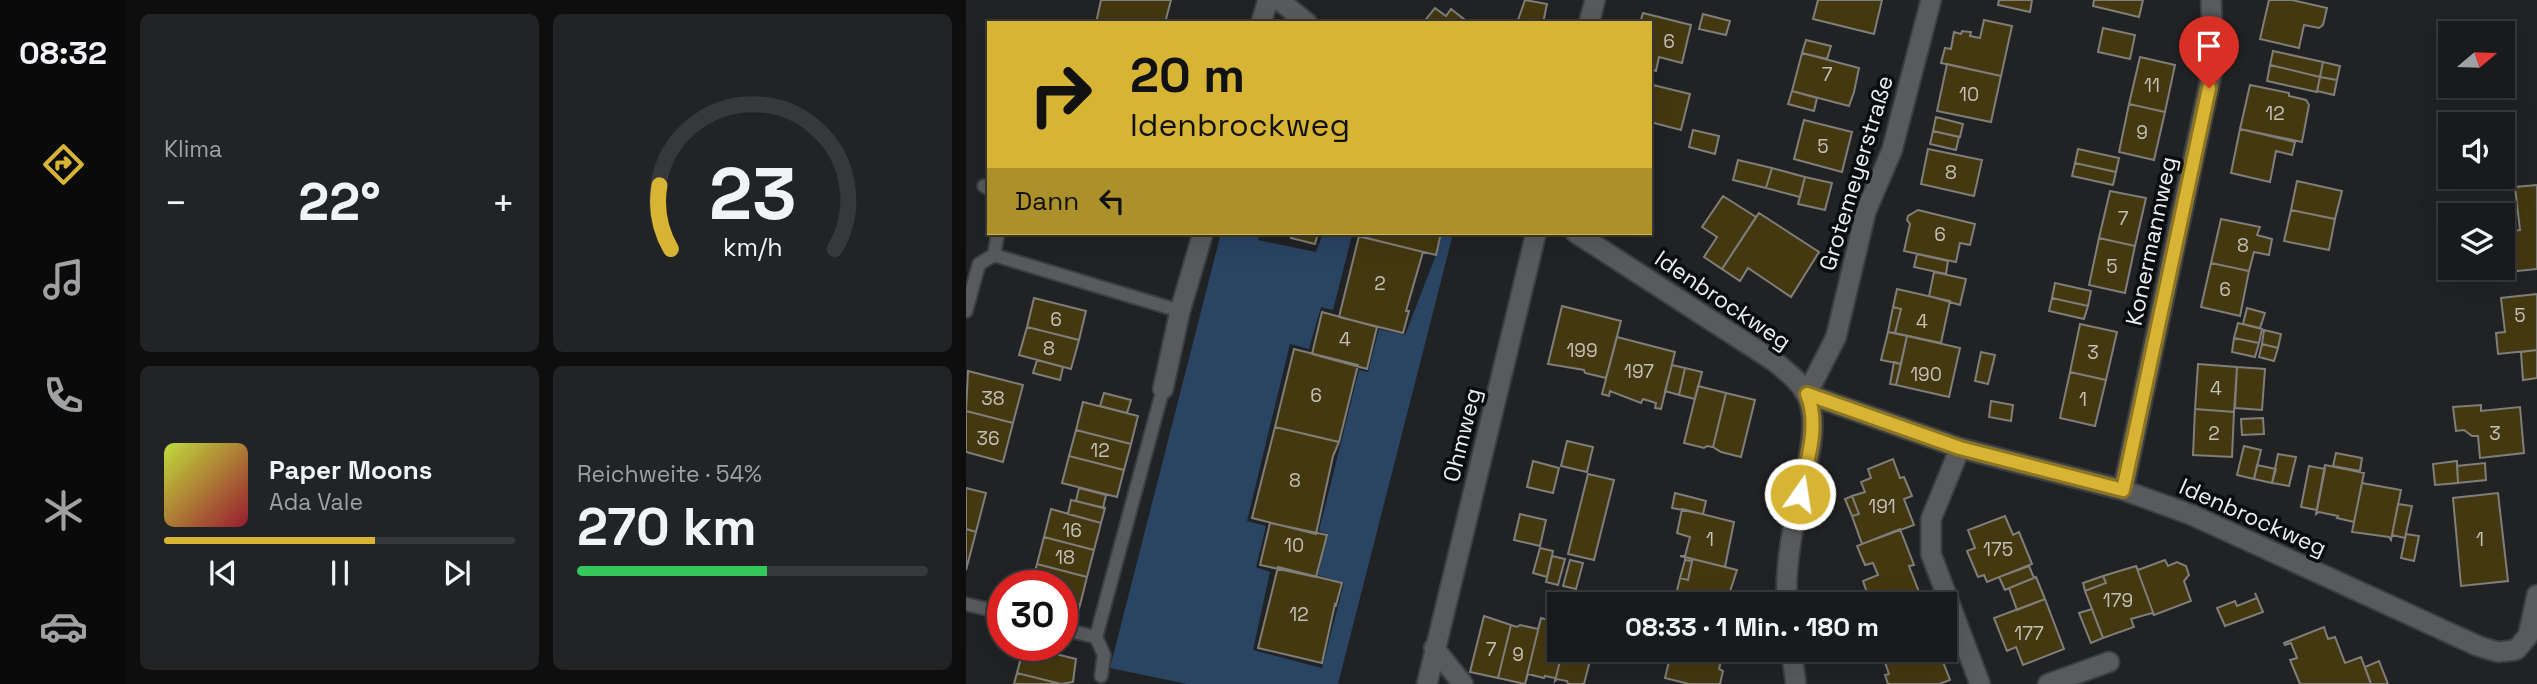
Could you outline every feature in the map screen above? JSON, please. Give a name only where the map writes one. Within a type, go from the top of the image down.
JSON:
[{"type":"street","points":[[1262,21],[1268,0]]},
{"type":"street","points":[[1279,0],[1305,21]]},
{"type":"street","points":[[1590,21],[1595,0]]},
{"type":"street","name":"Grotemeyerstraße","points":[[1807,394],[1836,337],[1866,211],[1892,150],[1931,0]]},
{"type":"street","name":"Konermannweg","points":[[2123,490],[2214,62],[2211,0]]},
{"type":"street","points":[[1163,388],[1202,235]]},
{"type":"street","name":"Ohmweg","points":[[1427,684],[1536,235]]},
{"type":"street","name":"Idenbrockweg","points":[[1579,235],[1774,362],[1796,380],[1807,394],[1960,448],[2123,490],[2192,514],[2479,646],[2498,652],[2516,650],[2528,636],[2537,595]]},
{"type":"street","points":[[1787,592],[1795,516],[1812,431],[1812,413],[1807,394]]},
{"type":"street","points":[[1960,448],[1931,519],[1931,554],[1980,684]]},
{"type":"street","points":[[1434,648],[1463,684]]},
{"type":"street","points":[[1793,662],[1796,684]]},
{"type":"street","points":[[2048,684],[2109,662]]},
{"type":"lane","points":[[994,255],[998,235]]},
{"type":"lane","points":[[966,311],[979,264],[994,255],[1181,312]]},
{"type":"lane","points":[[1101,676],[1104,655],[1096,638],[1163,388]]},
{"type":"lane","points":[[966,604],[987,609]]},
{"type":"lane","points":[[1078,633],[1096,638]]},
{"type":"shaded area","points":[[1220,235],[1259,235],[1258,240],[1316,252],[1322,235],[1352,235],[1333,310],[1321,307],[1309,349],[1290,344],[1247,521],[1266,526],[1256,567],[1270,572],[1253,650],[1322,668],[1344,583],[1318,575],[1328,534],[1319,531],[1359,370],[1368,372],[1379,329],[1405,335],[1436,255],[1441,235],[1449,235],[1452,238],[1338,684],[1187,684],[1110,668]]},
{"type":"building","points":[[1101,0],[1171,0],[1166,21],[1096,21]]},
{"type":"building","points":[[1525,0],[1547,4],[1543,21],[1518,21]]},
{"type":"building","points":[[1818,0],[1882,0],[1874,34],[1813,19]]},
{"type":"building","points":[[1999,0],[2032,0],[2030,12],[1998,5]]},
{"type":"building","points":[[2094,0],[2143,0],[2139,17],[2093,6]]},
{"type":"building","points":[[2269,0],[2292,0],[2327,8],[2323,25],[2319,28],[2304,25],[2299,48],[2260,39]]},
{"type":"building","points":[[1435,8],[1446,16],[1451,9],[1466,21],[1425,21]]},
{"type":"building","points":[[1643,13],[1691,25],[1682,63],[1659,57],[1656,71],[1652,70],[1652,21],[1641,21]]},
{"type":"building","points":[[1703,14],[1730,21],[1726,35],[1699,29]]},
{"type":"building","points":[[1984,20],[2012,26],[2001,76],[1941,63],[1945,48],[1951,49],[1954,32],[1971,32],[1970,36],[1980,38]]},
{"type":"building","points":[[2103,28],[2135,35],[2130,59],[2098,52]]},
{"type":"building","points":[[1806,40],[1831,46],[1827,59],[1802,53]]},
{"type":"building","points":[[2273,51],[2323,62],[2320,77],[2270,65]]},
{"type":"building","points":[[1802,53],[1859,68],[1849,106],[1792,91]]},
{"type":"building","points":[[2140,57],[2175,65],[2165,112],[2129,104]]},
{"type":"building","points":[[2323,62],[2340,66],[2337,80],[2320,77]]},
{"type":"building","points":[[1947,64],[2001,76],[1991,122],[1937,111]]},
{"type":"building","points":[[2270,65],[2320,77],[2317,92],[2267,81]]},
{"type":"building","points":[[2320,77],[2337,80],[2334,95],[2317,91]]},
{"type":"building","points":[[1653,85],[1690,94],[1681,130],[1652,123]]},
{"type":"building","points":[[2250,85],[2289,93],[2289,96],[2306,100],[2309,105],[2302,142],[2240,129]]},
{"type":"building","points":[[1792,91],[1817,98],[1814,111],[1788,104]]},
{"type":"building","points":[[2129,104],[2165,112],[2154,160],[2119,152]]},
{"type":"building","points":[[1936,117],[1963,124],[1960,137],[1933,131]]},
{"type":"building","points":[[1804,120],[1852,132],[1842,172],[1794,159]]},
{"type":"building","points":[[2240,129],[2295,142],[2292,155],[2276,151],[2270,182],[2231,173]]},
{"type":"building","points":[[1693,130],[1719,136],[1715,154],[1689,147]]},
{"type":"building","points":[[1933,131],[1959,137],[1956,150],[1930,144]]},
{"type":"building","points":[[1928,149],[1982,160],[1974,196],[1921,184]]},
{"type":"building","points":[[2078,149],[2119,158],[2116,172],[2075,163]]},
{"type":"building","points":[[1738,160],[1772,168],[1766,188],[1733,180]]},
{"type":"building","points":[[2075,163],[2116,172],[2113,185],[2072,176]]},
{"type":"building","points":[[1772,168],[1805,177],[1800,197],[1766,188]]},
{"type":"building","points":[[1805,177],[1832,183],[1825,210],[1798,204]]},
{"type":"building","points":[[2297,181],[2342,191],[2335,219],[2291,210]]},
{"type":"building","points":[[2537,185],[2537,269],[2515,271],[2515,231],[2520,230],[2515,187]]},
{"type":"building","points":[[2110,191],[2146,198],[2135,246],[2099,238]]},
{"type":"building","points":[[1723,196],[1756,217],[1722,269],[1704,257],[1717,237],[1702,227]]},
{"type":"building","points":[[1918,210],[1975,224],[1970,245],[1960,243],[1956,262],[1904,251],[1910,224],[1908,216]]},
{"type":"building","points":[[2291,210],[2335,219],[2329,250],[2284,241]]},
{"type":"building","points":[[1759,213],[1819,252],[1791,297],[1748,268],[1740,281],[1722,269]]},
{"type":"building","points":[[2221,219],[2260,227],[2257,235],[2272,239],[2269,255],[2254,252],[2249,271],[2211,263]]},
{"type":"building","points":[[1292,235],[1317,235],[1315,244],[1291,238]]},
{"type":"building","points":[[1353,235],[1441,235],[1436,255]]},
{"type":"building","points":[[1359,236],[1423,252],[1406,311],[1409,311],[1403,333],[1339,317]]},
{"type":"building","points":[[2099,238],[2135,246],[2125,293],[2089,285]]},
{"type":"building","points":[[1917,254],[1948,261],[1946,274],[1914,267]]},
{"type":"building","points":[[2211,263],[2249,271],[2240,316],[2201,307]]},
{"type":"building","points":[[1934,272],[1966,279],[1960,305],[1929,296]]},
{"type":"building","points":[[2055,283],[2091,291],[2088,306],[2052,298]]},
{"type":"building","points":[[1897,289],[1950,301],[1941,343],[1895,333],[1901,309],[1893,307]]},
{"type":"building","points":[[2537,294],[2537,350],[2498,354],[2496,333],[2505,332],[2501,298]]},
{"type":"building","points":[[1034,298],[1086,311],[1079,340],[1027,327]]},
{"type":"building","points":[[2052,298],[2088,306],[2084,319],[2049,311]]},
{"type":"building","points":[[1562,306],[1621,321],[1606,378],[1585,373],[1584,370],[1548,364]]},
{"type":"building","points":[[1893,307],[1901,309],[1895,333],[1888,332]]},
{"type":"building","points":[[2247,308],[2265,313],[2260,328],[2243,324]]},
{"type":"building","points":[[1322,312],[1377,327],[1367,369],[1312,354]]},
{"type":"building","points":[[2238,323],[2262,329],[2259,343],[2234,338]]},
{"type":"building","points":[[2080,324],[2117,332],[2106,380],[2070,372]]},
{"type":"building","points":[[1027,327],[1079,340],[1071,369],[1019,355]]},
{"type":"building","points":[[2264,330],[2281,334],[2278,348],[2262,344]]},
{"type":"building","points":[[1888,332],[1907,336],[1901,364],[1881,360]]},
{"type":"building","points":[[1907,336],[1960,348],[1949,397],[1896,385]]},
{"type":"building","points":[[1617,337],[1675,352],[1661,409],[1655,408],[1656,403],[1643,399],[1641,403],[1610,391],[1609,396],[1602,394]]},
{"type":"building","points":[[2234,338],[2259,343],[2255,357],[2232,352]]},
{"type":"building","points":[[2262,344],[2278,348],[2274,361],[2259,357]]},
{"type":"building","points":[[1294,349],[1358,365],[1339,442],[1275,427]]},
{"type":"building","points":[[2537,350],[2537,378],[2523,380],[2521,352]]},
{"type":"building","points":[[1981,352],[1995,355],[1988,384],[1975,381]]},
{"type":"building","points":[[1037,360],[1063,367],[1060,380],[1033,373]]},
{"type":"building","points":[[1894,362],[1901,364],[1896,385],[1890,384]]},
{"type":"building","points":[[2198,364],[2237,367],[2234,412],[2195,409]]},
{"type":"building","points":[[1672,365],[1685,368],[1679,395],[1665,391]]},
{"type":"building","points":[[2237,367],[2265,369],[2262,410],[2235,408]]},
{"type":"building","points":[[1685,368],[1702,372],[1695,399],[1679,395]]},
{"type":"building","points":[[968,371],[1023,385],[1013,423],[966,411]]},
{"type":"building","points":[[2070,372],[2106,380],[2095,426],[2060,418]]},
{"type":"building","points":[[1698,386],[1726,393],[1713,447],[1704,448],[1684,443]]},
{"type":"building","points":[[1104,393],[1131,400],[1127,413],[1100,406]]},
{"type":"building","points":[[1726,393],[1755,400],[1741,457],[1713,447]]},
{"type":"building","points":[[1991,401],[2013,405],[2011,421],[1989,417]]},
{"type":"building","points":[[1083,402],[1138,416],[1131,444],[1076,430]]},
{"type":"building","points":[[2481,405],[2481,411],[2520,407],[2524,453],[2480,458],[2478,436],[2472,436],[2464,430],[2456,431],[2453,407]]},
{"type":"building","points":[[2195,409],[2234,412],[2232,457],[2193,455]]},
{"type":"building","points":[[966,411],[1013,423],[1003,462],[966,452]]},
{"type":"building","points":[[2263,418],[2264,434],[2242,435],[2241,419]]},
{"type":"building","points":[[1275,427],[1339,442],[1333,456],[1316,534],[1252,518]]},
{"type":"building","points":[[1076,430],[1131,444],[1124,470],[1069,456]]},
{"type":"building","points":[[1567,441],[1593,447],[1587,472],[1561,466]]},
{"type":"building","points":[[2244,446],[2261,450],[2254,479],[2237,475]]},
{"type":"building","points":[[2336,453],[2362,458],[2360,471],[2333,466]]},
{"type":"building","points":[[2278,454],[2296,457],[2289,486],[2272,483]]},
{"type":"building","points":[[1069,456],[1124,470],[1117,497],[1062,483]]},
{"type":"building","points":[[1893,459],[1900,478],[1904,477],[1912,496],[1904,499],[1914,525],[1862,544],[1852,516],[1859,514],[1852,496],[1865,492],[1861,482],[1871,478],[1868,469]]},
{"type":"building","points":[[1533,461],[1559,468],[1553,493],[1527,487]]},
{"type":"building","points":[[2457,461],[2458,483],[2435,485],[2433,464]]},
{"type":"building","points":[[2485,463],[2486,480],[2458,483],[2457,466]]},
{"type":"building","points":[[2257,465],[2276,469],[2272,483],[2254,479]]},
{"type":"building","points":[[2325,465],[2364,473],[2354,522],[2319,512],[2316,514]]},
{"type":"building","points":[[2309,466],[2325,469],[2317,510],[2301,507]]},
{"type":"building","points":[[1588,474],[1614,480],[1594,560],[1568,554]]},
{"type":"building","points":[[2362,483],[2401,490],[2391,540],[2389,537],[2352,532]]},
{"type":"building","points":[[966,488],[986,493],[976,532],[966,529]]},
{"type":"building","points":[[1079,488],[1106,495],[1103,508],[1076,501]]},
{"type":"building","points":[[1675,493],[1706,501],[1703,514],[1672,508]]},
{"type":"building","points":[[2498,493],[2508,581],[2461,586],[2453,498]]},
{"type":"building","points":[[1852,496],[1859,514],[1852,516],[1845,499]]},
{"type":"building","points":[[1071,500],[1105,508],[1101,523],[1068,514]]},
{"type":"building","points":[[2398,504],[2412,506],[2405,538],[2392,535]]},
{"type":"building","points":[[1051,509],[1101,523],[1094,550],[1044,537]]},
{"type":"building","points":[[1682,509],[1734,522],[1725,567],[1680,556],[1685,556],[1690,537],[1677,533]]},
{"type":"building","points":[[1520,514],[1546,520],[1540,546],[1514,540]]},
{"type":"building","points":[[2005,516],[2013,535],[2019,532],[2032,564],[1987,582],[1984,575],[1978,577],[1967,551],[1975,548],[1968,530]]},
{"type":"building","points":[[1270,523],[1327,535],[1316,577],[1260,565]]},
{"type":"building","points":[[966,529],[976,532],[966,570]]},
{"type":"building","points":[[1900,529],[1914,565],[1909,566],[1919,592],[1867,592],[1863,581],[1878,575],[1873,563],[1865,565],[1857,546]]},
{"type":"building","points":[[2406,534],[2419,536],[2414,561],[2401,558]]},
{"type":"building","points":[[1044,537],[1094,550],[1087,577],[1078,575],[1078,570],[1060,570],[1037,564]]},
{"type":"building","points":[[1540,548],[1553,551],[1547,577],[1533,573]]},
{"type":"building","points":[[1552,556],[1565,559],[1558,585],[1546,582]]},
{"type":"building","points":[[1685,557],[1737,570],[1730,592],[1677,592],[1680,578],[1688,580],[1692,561],[1685,560]]},
{"type":"building","points":[[1570,560],[1583,563],[1576,589],[1563,586]]},
{"type":"building","points":[[1685,560],[1692,561],[1688,580],[1680,578]]},
{"type":"building","points":[[2165,560],[2168,566],[2177,562],[2186,566],[2189,575],[2184,581],[2191,601],[2154,615],[2136,566],[2138,570]]},
{"type":"building","points":[[1037,564],[1060,570],[1035,570]]},
{"type":"building","points":[[2029,566],[2034,578],[2005,590],[1999,577]]},
{"type":"building","points":[[2136,566],[2154,615],[2152,613],[2131,619],[2134,627],[2103,638],[2085,591],[2106,583],[2103,576]]},
{"type":"building","points":[[1278,567],[1342,583],[1322,663],[1258,648]]},
{"type":"building","points":[[1078,575],[1087,577],[1078,604]]},
{"type":"building","points":[[2103,576],[2106,583],[2085,591],[2083,583]]},
{"type":"building","points":[[2036,577],[2045,599],[2017,610],[2009,588]]},
{"type":"building","points":[[2255,593],[2263,612],[2225,626],[2217,608],[2235,601],[2237,606],[2257,598]]},
{"type":"building","points":[[2045,599],[2064,649],[2023,665],[2016,647],[2007,651],[1994,618]]},
{"type":"building","points":[[2092,609],[2103,638],[2091,643],[2079,613]]},
{"type":"building","points":[[1484,616],[1511,625],[1498,678],[1470,672]]},
{"type":"building","points":[[1541,618],[1547,620],[1547,662],[1560,662],[1555,681],[1555,678],[1528,674],[1525,684]]},
{"type":"building","points":[[1541,618],[1525,684],[1498,678],[1511,625],[1538,629]]},
{"type":"building","points":[[2324,627],[2328,639],[2335,637],[2345,663],[2361,657],[2371,684],[2300,684],[2290,660],[2297,658],[2291,643],[2284,643]]},
{"type":"building","points":[[1020,661],[1076,661],[1073,682],[1061,684],[1017,673]]},
{"type":"building","points":[[2379,661],[2388,684],[2371,684],[2365,667]]},
{"type":"building","points":[[1560,662],[1590,662],[1584,684],[1568,684],[1567,681],[1557,679],[1555,681]]},
{"type":"building","points":[[1669,662],[1721,662],[1719,669],[1723,671],[1720,684],[1689,684],[1665,678]]},
{"type":"building","points":[[1885,662],[1943,662],[1950,680],[1939,684],[1888,684],[1885,675],[1889,674]]},
{"type":"building","points":[[1017,673],[1061,684],[1014,684]]},
{"type":"route","points":[[1800,494],[1812,431],[1812,413],[1807,394],[1960,448],[2123,490],[2209,88]]}]
